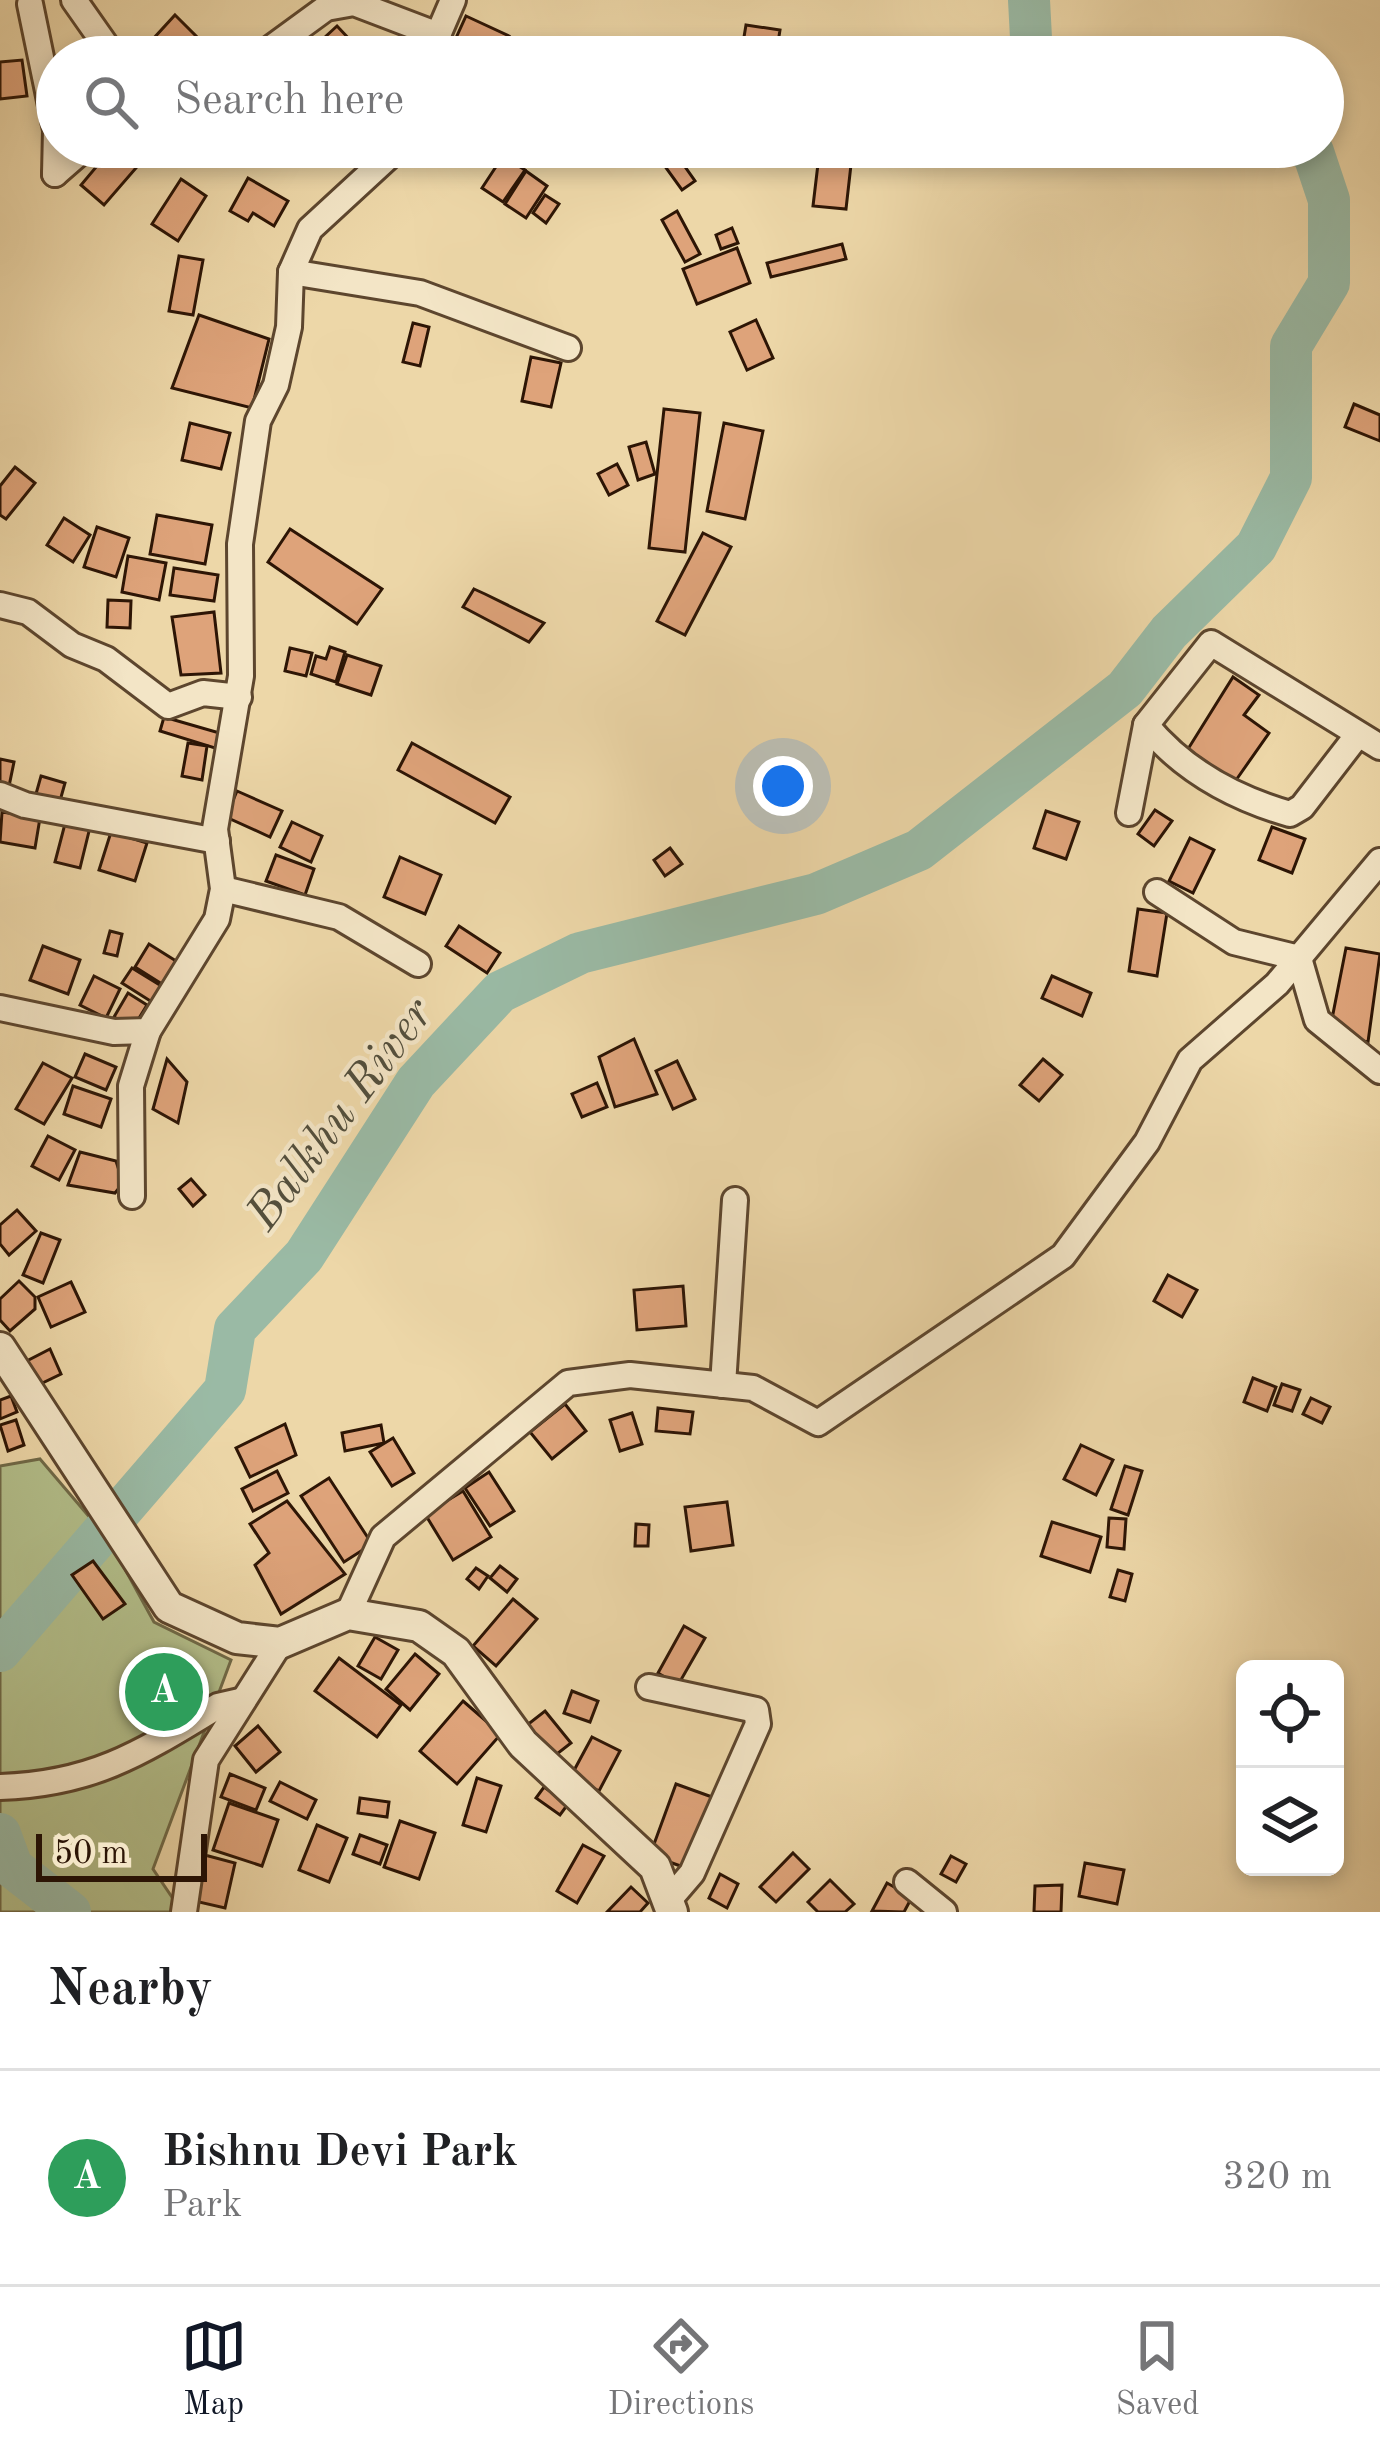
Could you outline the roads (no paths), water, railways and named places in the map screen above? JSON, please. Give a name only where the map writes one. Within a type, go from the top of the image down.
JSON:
[{"type":"street","points":[[74,0],[99,36]]},
{"type":"street","points":[[444,36],[453,0]]},
{"type":"street","points":[[288,36],[326,8],[354,3],[421,36]]},
{"type":"street","points":[[30,4],[37,36]]},
{"type":"street","points":[[132,1196],[130,1086],[148,1031],[217,920],[224,889],[217,841],[239,697],[240,544],[258,421],[276,385],[289,328],[291,272],[310,229],[376,168]]},
{"type":"street","points":[[291,272],[420,293],[568,348]]},
{"type":"street","points":[[0,605],[28,612],[73,645],[106,659],[168,706],[203,693],[239,697]]},
{"type":"street","points":[[1129,813],[1146,725],[1210,644],[1368,742],[1290,814],[1205,778],[1171,756],[1146,725]]},
{"type":"street","points":[[0,795],[25,805],[217,841]]},
{"type":"street","points":[[348,1614],[383,1537],[568,1383],[630,1375],[753,1388],[818,1424],[1063,1256],[1147,1142],[1190,1060],[1299,958],[1380,861]]},
{"type":"street","points":[[224,889],[339,917],[418,964]]},
{"type":"street","points":[[1157,892],[1234,942],[1299,958]]},
{"type":"street","points":[[1299,958],[1317,1020],[1380,1071]]},
{"type":"street","points":[[0,1008],[114,1032],[148,1031]]},
{"type":"street","points":[[723,1385],[735,1200]]},
{"type":"street","points":[[0,1348],[170,1607],[237,1638],[280,1643],[348,1614],[419,1625],[456,1652],[523,1744],[655,1868],[670,1906]]},
{"type":"street","points":[[184,1912],[206,1760],[280,1643]]},
{"type":"street","points":[[649,1687],[756,1710],[758,1724],[692,1873],[670,1906]]},
{"type":"street","points":[[0,1787],[43,1788],[97,1774],[218,1706],[240,1701]]},
{"type":"street","points":[[907,1882],[944,1912]]},
{"type":"waterway","name":"Balkhu River","points":[[1029,0],[1031,36]]},
{"type":"waterway","name":"Balkhu River","points":[[0,1651],[225,1390],[235,1329],[304,1256],[416,1082],[500,992],[580,953],[816,894],[919,850],[1125,689],[1169,632],[1256,547],[1291,478],[1291,346],[1329,283],[1329,200],[1318,168]]},
{"type":"waterway","points":[[0,1834],[12,1867],[70,1912]]},
{"type":"place","name":"Bishnu Devi Park","points":[[164,1692]]}]
